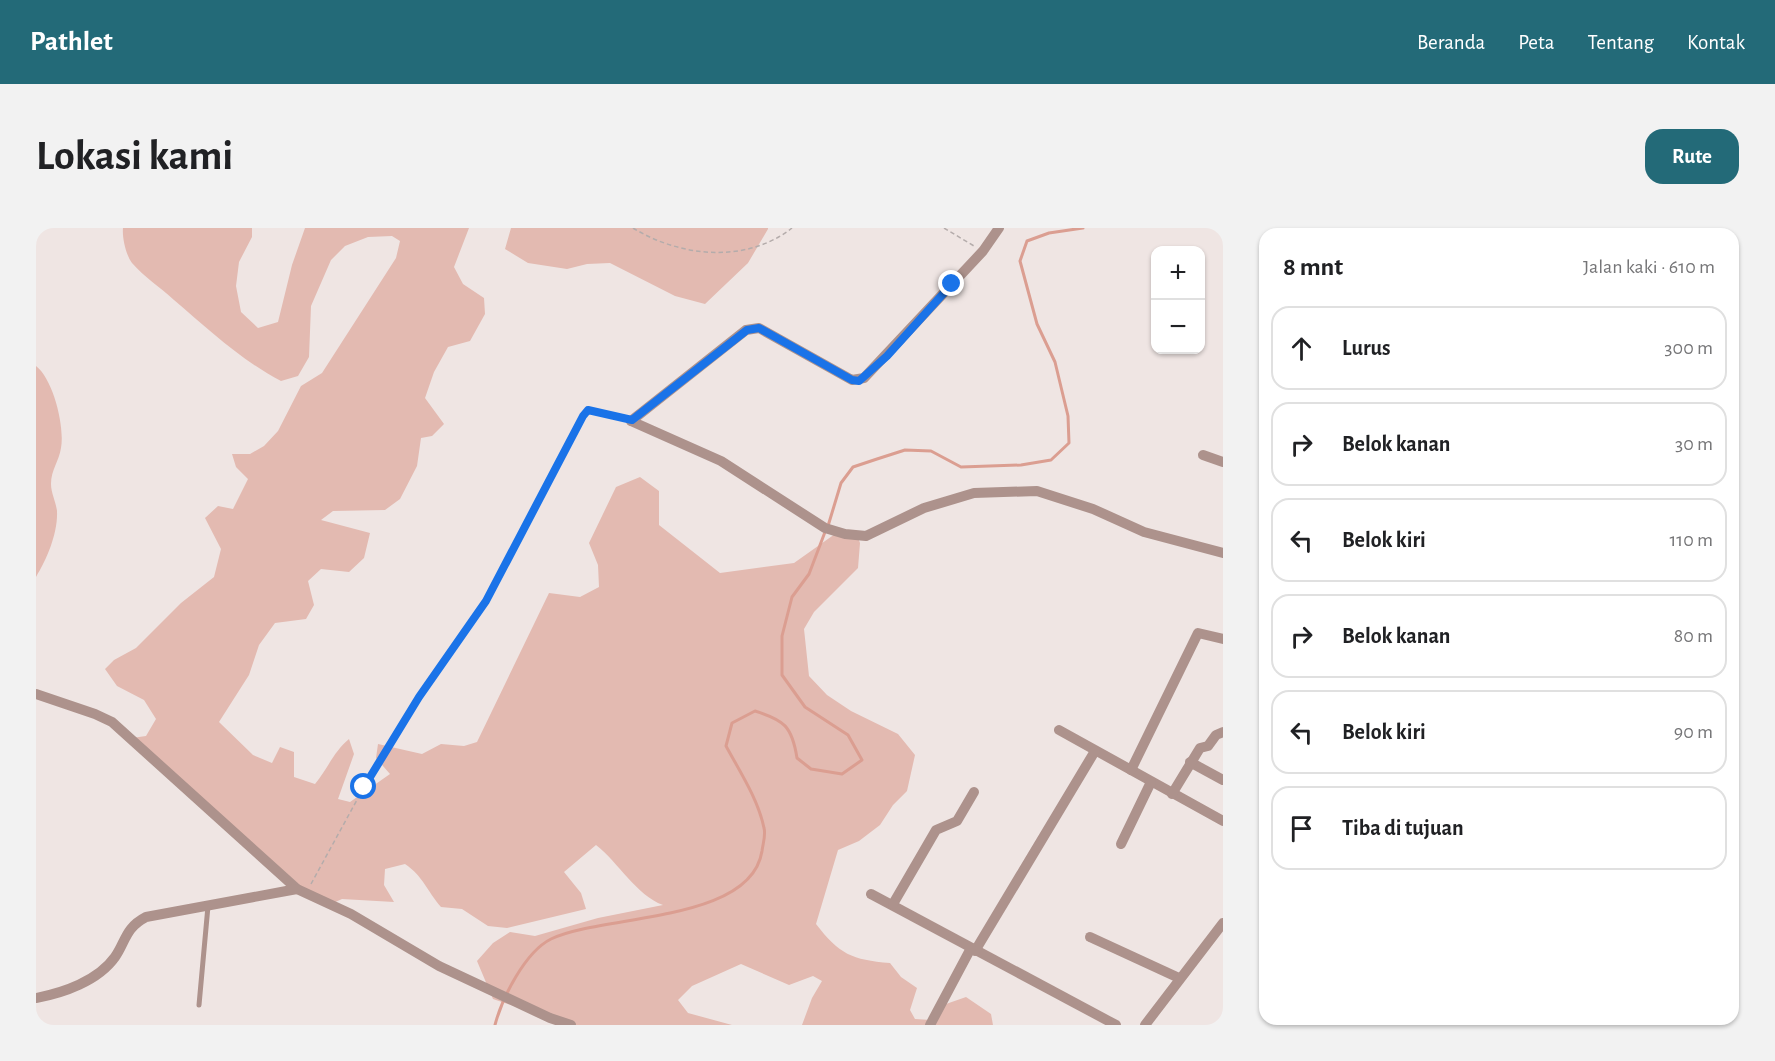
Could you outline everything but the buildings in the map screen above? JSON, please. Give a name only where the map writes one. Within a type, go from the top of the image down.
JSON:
[{"type":"street","points":[[999,228],[982,251],[864,378],[852,380],[759,328],[753,328],[747,330],[632,420],[721,460],[825,528],[845,534],[866,536],[924,508],[974,493],[1037,490],[1093,509],[1144,531],[1223,554]]},
{"type":"street","points":[[1203,455],[1223,462]]},
{"type":"street","points":[[1131,770],[1198,633],[1223,639]]},
{"type":"street","points":[[36,694],[96,714],[112,722],[302,891],[351,914],[440,966],[530,1010],[571,1025]]},
{"type":"street","points":[[1059,730],[1223,821]]},
{"type":"street","points":[[1172,794],[1200,748],[1209,746],[1216,735],[1223,732]]},
{"type":"street","points":[[930,1025],[973,949],[1095,751]]},
{"type":"street","points":[[1190,762],[1223,780]]},
{"type":"street","points":[[1121,844],[1151,782]]},
{"type":"street","points":[[893,904],[936,830],[957,821],[974,792]]},
{"type":"street","points":[[36,998],[70,990],[94,975],[116,956],[124,936],[138,921],[152,915],[302,891]]},
{"type":"street","points":[[871,894],[1116,1025]]},
{"type":"street","points":[[1144,1025],[1223,922]]},
{"type":"street","points":[[1090,936],[1179,978]]},
{"type":"lane","points":[[199,1005],[208,906]]},
{"type":"path","points":[[633,228],[663,245],[685,251],[709,253],[752,247],[770,241],[792,228]]},
{"type":"path","points":[[944,228],[982,251]]},
{"type":"path","points":[[302,891],[419,697],[486,601],[583,416],[588,410],[597,410],[632,420]]},
{"type":"shaded area","points":[[123,228],[252,228],[252,237],[239,262],[236,286],[241,312],[258,328],[278,322],[292,265],[305,228],[469,228],[454,267],[463,284],[484,298],[485,314],[470,341],[448,347],[434,372],[425,398],[444,424],[432,436],[421,438],[417,466],[400,499],[385,510],[333,511],[321,520],[370,533],[364,558],[349,572],[321,569],[308,581],[314,605],[306,619],[275,623],[259,645],[249,675],[219,722],[253,755],[272,763],[280,747],[294,752],[294,777],[315,784],[339,749],[349,739],[354,754],[338,799],[350,802],[390,774],[376,758],[378,744],[422,754],[441,744],[464,746],[477,742],[549,593],[580,597],[599,587],[598,565],[589,543],[616,487],[640,477],[659,491],[659,525],[720,573],[794,563],[842,529],[856,532],[860,543],[858,568],[814,612],[804,629],[809,676],[827,695],[851,711],[898,734],[915,755],[907,791],[893,805],[880,825],[859,841],[838,850],[816,924],[832,942],[847,954],[866,960],[890,963],[901,977],[917,988],[910,1010],[915,1019],[931,1020],[946,1004],[966,997],[991,1014],[993,1025],[802,1025],[812,998],[822,981],[813,976],[789,985],[741,964],[692,986],[678,1000],[688,1013],[732,1025],[571,1025],[493,999],[477,961],[493,943],[510,932],[535,936],[598,918],[663,905],[644,894],[596,845],[564,872],[581,893],[586,909],[507,928],[488,926],[462,909],[441,907],[421,879],[405,864],[385,869],[384,885],[394,902],[342,899],[331,904],[312,896],[132,738],[146,736],[156,719],[144,700],[117,686],[105,669],[114,660],[136,648],[181,603],[214,577],[221,549],[205,518],[218,506],[233,509],[248,479],[236,467],[232,454],[250,454],[264,446],[278,431],[301,386],[322,373],[396,258],[400,241],[392,236],[368,237],[345,246],[331,260],[311,306],[309,357],[298,376],[281,381],[252,364],[225,344],[147,278],[130,260],[126,251]]},
{"type":"shaded area","points":[[511,228],[768,229],[748,263],[705,304],[675,296],[610,263],[587,264],[567,269],[528,263],[505,249]]},
{"type":"shaded area","points":[[36,366],[48,381],[52,392],[59,416],[62,439],[51,484],[57,511],[56,528],[48,554],[36,577]]},
{"type":"waterway","points":[[828,526],[841,483],[853,467],[905,450],[931,451],[961,467],[1021,465],[1051,460],[1069,443],[1068,416],[1055,362],[1037,324],[1020,261],[1027,241],[1049,233],[1083,228]]},
{"type":"waterway","points":[[495,1025],[503,1002],[516,977],[532,954],[551,939],[575,931],[672,913],[704,904],[732,892],[752,874],[762,851],[765,831],[753,796],[726,746],[732,723],[755,711],[780,721],[789,731],[797,758],[811,769],[842,774],[862,760],[848,735],[805,707],[782,675],[782,636],[792,597],[809,574],[825,532]]},
{"type":"route","points":[[364,787],[419,697],[486,601],[588,410],[597,410],[621,419],[632,420],[747,330],[753,328],[759,328],[852,380],[859,381],[887,356],[952,284]]}]
